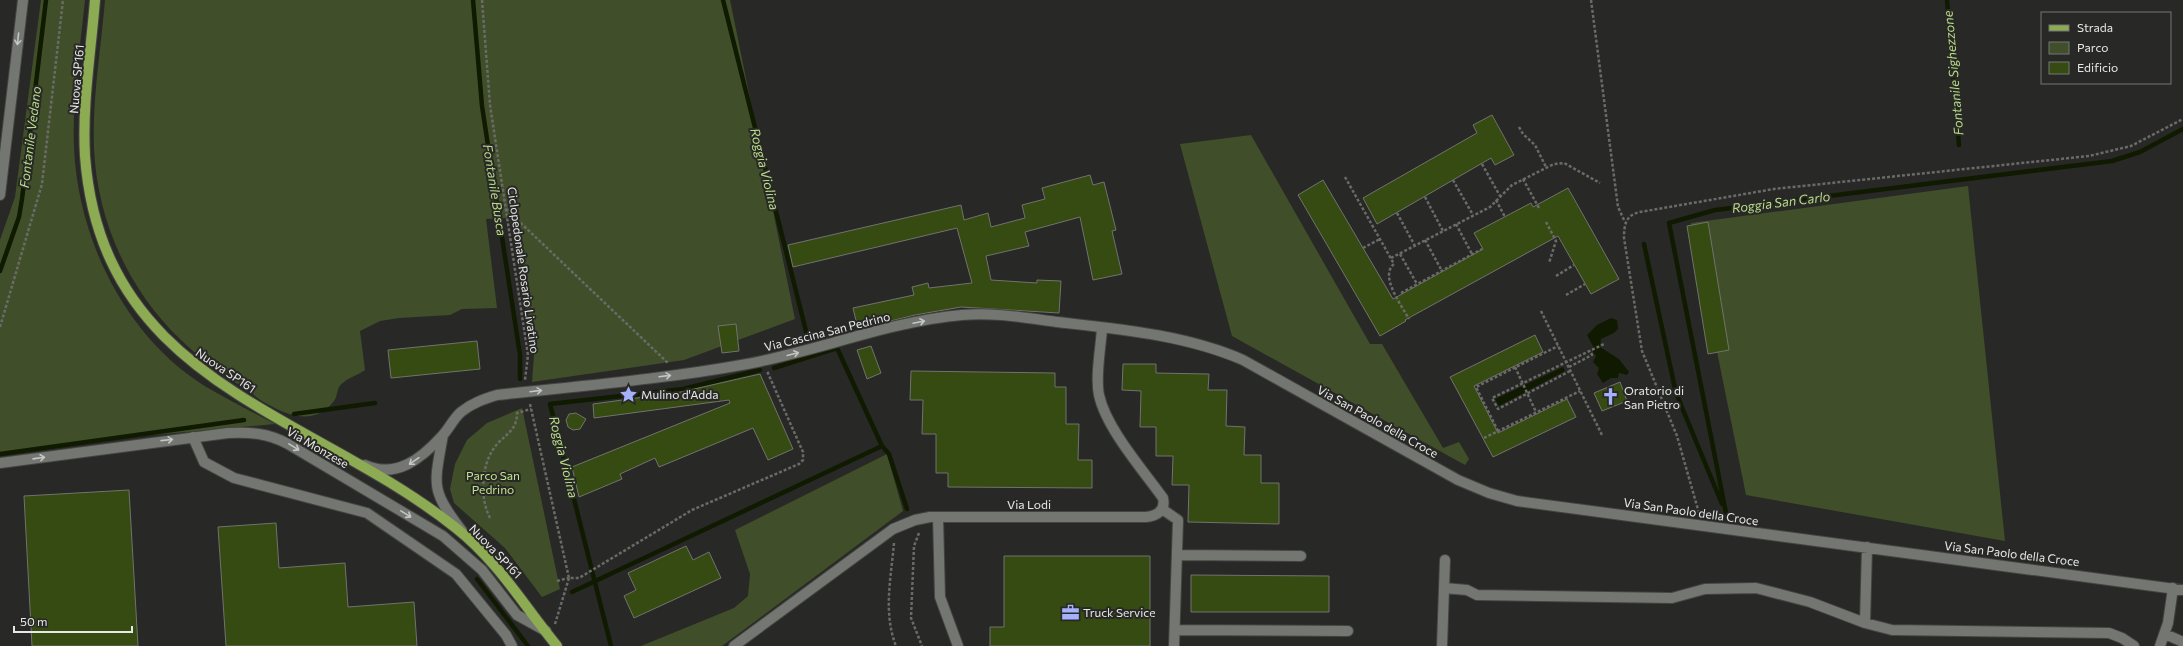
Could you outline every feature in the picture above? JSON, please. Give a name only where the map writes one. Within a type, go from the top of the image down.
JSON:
[{"type":"main road","name":"Nuova SP161","points":[[96,0],[85,114],[85,153],[90,193],[96,218],[118,273],[147,317],[188,360],[214,380],[430,509],[467,537],[504,575],[552,640]]},
{"type":"street","points":[[0,194],[23,0]]},
{"type":"street","name":"Via Cascina San Pedrino","points":[[335,452],[372,468],[395,469],[413,462],[443,436],[456,417],[467,408],[480,400],[497,395],[679,374],[762,361],[916,323],[962,315],[1000,315],[1102,328],[1183,342],[1229,354]]},
{"type":"street","points":[[1102,328],[1099,380],[1100,398],[1114,429],[1163,498],[1162,509],[1178,520],[1176,630],[1174,646]]},
{"type":"street","name":"Via San Paolo della Croce","points":[[1229,354],[1244,360],[1446,474],[1489,493],[1530,503],[2183,590]]},
{"type":"street","name":"Via Monzese","points":[[0,463],[193,437],[254,433],[274,437],[443,536],[482,570],[517,615],[552,640]]},
{"type":"street","name":"Via Cascina San Pedrino","points":[[443,436],[436,476],[437,490],[444,507],[467,537]]},
{"type":"street","points":[[193,437],[204,462],[234,478],[367,513],[456,574],[506,635],[512,646]]},
{"type":"street","name":"Via Lodi","points":[[734,646],[897,527],[925,517],[1146,517],[1155,515],[1162,509]]},
{"type":"street","points":[[938,517],[940,597],[958,646]]},
{"type":"street","points":[[1865,623],[1867,547]]},
{"type":"street","points":[[1177,555],[1301,556]]},
{"type":"street","points":[[1442,646],[1445,560]]},
{"type":"street","points":[[1444,588],[1467,590],[1477,595],[1665,598],[1672,598],[1705,589],[1756,588],[1810,602],[1865,623],[1892,630],[2109,633],[2122,638],[2134,646]]},
{"type":"street","points":[[2160,646],[2165,634],[2173,588]]},
{"type":"street","points":[[1176,630],[1348,630]]},
{"type":"street","points":[[2165,634],[2183,642]]},
{"type":"path","points":[[0,327],[42,184],[63,0]]},
{"type":"path","name":"Ciclopedonale Rosario Livatino","points":[[482,0],[490,106],[528,355],[524,381],[568,578]]},
{"type":"path","points":[[1591,0],[1618,206],[1625,222],[1624,238],[1642,351],[1677,436],[1690,477],[1701,526]]},
{"type":"path","points":[[1625,222],[1628,217],[1634,213],[1774,189],[2089,156],[2131,146],[2183,119]]},
{"type":"path","points":[[1519,127],[1523,134],[1535,145],[1546,168]]},
{"type":"path","points":[[1391,258],[1473,216],[1490,206],[1512,185],[1556,163],[1564,163],[1600,183]]},
{"type":"path","points":[[1482,164],[1500,196]]},
{"type":"path","points":[[1346,176],[1394,264],[1390,268],[1388,279],[1409,319]]},
{"type":"path","points":[[1523,179],[1539,208]]},
{"type":"path","points":[[1453,180],[1473,216]]},
{"type":"path","points":[[1424,197],[1443,231]]},
{"type":"path","points":[[1496,200],[1505,216]]},
{"type":"path","points":[[506,209],[679,374]]},
{"type":"path","points":[[1397,213],[1415,246]]},
{"type":"path","points":[[1546,222],[1556,241],[1549,263]]},
{"type":"path","points":[[1456,224],[1472,254]]},
{"type":"path","points":[[1363,248],[1380,239]]},
{"type":"path","points":[[1425,240],[1442,271]]},
{"type":"path","points":[[1401,293],[1482,249]]},
{"type":"path","points":[[1400,254],[1417,284]]},
{"type":"path","points":[[1556,276],[1574,265]]},
{"type":"path","points":[[1566,295],[1585,284]]},
{"type":"path","points":[[1541,311],[1602,436]]},
{"type":"path","points":[[1570,371],[1527,392],[1498,409],[1492,398],[1604,344]]},
{"type":"path","points":[[1498,431],[1476,386],[1558,346]]},
{"type":"path","points":[[1569,367],[1592,355],[1590,351]]},
{"type":"path","points":[[557,581],[568,578],[579,578],[692,510],[799,464],[802,460],[802,452],[762,361]]},
{"type":"path","points":[[1515,367],[1536,412]]},
{"type":"path","points":[[1484,438],[1580,391]]},
{"type":"path","points":[[490,518],[484,501],[483,488],[491,455],[497,444],[511,431],[515,424],[516,413],[531,409]]},
{"type":"path","points":[[922,646],[911,618],[914,546],[925,517]]},
{"type":"path","points":[[896,646],[890,631],[888,606],[897,527]]},
{"type":"path","points":[[552,640],[568,578]]},
{"type":"green space","points":[[41,0],[85,0],[74,111],[74,148],[77,182],[85,216],[96,250],[111,282],[129,312],[150,340],[175,364],[203,385],[275,424],[131,437],[0,455],[0,240],[15,197]]},
{"type":"green space","points":[[105,0],[730,0],[795,319],[684,360],[532,382],[534,355],[510,218],[486,219],[497,308],[462,309],[450,315],[399,318],[380,321],[360,331],[365,370],[348,379],[339,387],[335,399],[328,408],[321,413],[305,416],[297,416],[281,411],[260,399],[249,388],[247,390],[221,373],[180,339],[161,319],[145,298],[131,276],[119,252],[101,201],[96,175],[94,148],[94,111]]},
{"type":"green space","points":[[1251,135],[1370,344],[1382,344],[1443,448],[1459,442],[1469,459],[1465,465],[1232,336],[1180,144]]},
{"type":"green space","points":[[1968,186],[2005,541],[1746,495],[1691,223]]},
{"type":"green space","name":"Parco San Pedrino","points":[[522,408],[560,589],[542,597],[505,548],[454,503],[450,489],[455,464],[467,440],[487,423]]},
{"type":"green space","points":[[887,454],[903,511],[722,646],[641,646],[734,608],[748,596],[750,574],[735,530]]},
{"type":"shaded area","points":[[1611,318],[1617,320],[1618,329],[1614,333],[1601,339],[1600,347],[1619,359],[1629,372],[1627,375],[1619,373],[1618,378],[1611,378],[1603,383],[1597,374],[1599,368],[1593,362],[1596,356],[1587,335],[1597,325]]},
{"type":"shaded area","points":[[1563,367],[1565,371],[1499,406],[1495,399]]},
{"type":"building","points":[[1492,115],[1514,155],[1495,165],[1491,158],[1377,224],[1363,198],[1477,133],[1473,125]]},
{"type":"building","points":[[1090,175],[1093,185],[1104,182],[1116,230],[1112,231],[1122,274],[1093,280],[1080,217],[1025,232],[1029,246],[986,256],[991,280],[1037,283],[1037,280],[1061,281],[1059,313],[961,307],[915,315],[858,329],[853,308],[914,295],[912,287],[928,283],[929,288],[972,283],[957,228],[793,267],[788,245],[961,205],[964,220],[988,213],[991,227],[1025,218],[1022,205],[1045,199],[1042,188]]},
{"type":"building","points":[[1323,180],[1393,299],[1483,249],[1474,233],[1531,203],[1533,207],[1568,188],[1619,279],[1591,294],[1558,236],[1405,320],[1406,321],[1380,336],[1298,195]]},
{"type":"building","points":[[1708,222],[1729,350],[1708,354],[1687,226]]},
{"type":"building","points":[[736,324],[739,351],[722,353],[718,326]]},
{"type":"building","points":[[1535,335],[1543,352],[1474,386],[1498,433],[1567,399],[1576,417],[1493,457],[1450,377]]},
{"type":"building","points":[[477,341],[480,369],[391,378],[388,350]]},
{"type":"building","points":[[871,346],[881,373],[867,379],[857,350]]},
{"type":"building","points":[[1123,364],[1156,364],[1156,373],[1209,374],[1208,390],[1227,390],[1226,426],[1245,427],[1244,455],[1261,455],[1261,483],[1279,483],[1279,524],[1188,522],[1189,485],[1172,485],[1173,456],[1156,456],[1156,427],[1140,427],[1141,391],[1122,390]]},
{"type":"building","points":[[911,371],[1055,373],[1055,387],[1066,387],[1066,424],[1079,424],[1078,460],[1092,460],[1092,488],[948,487],[948,473],[936,473],[936,434],[922,434],[923,400],[910,400]]},
{"type":"building","points":[[760,374],[793,449],[768,460],[753,428],[659,467],[655,458],[620,474],[622,479],[579,497],[572,467],[730,403],[729,400],[594,418],[593,404],[681,392]]},
{"type":"building","name":"Oratorio di San Pietro","points":[[1620,382],[1627,401],[1602,411],[1594,393]]},
{"type":"building","points":[[576,413],[586,419],[580,429],[573,430],[568,427],[566,420],[569,414]]},
{"type":"building","points":[[129,490],[138,646],[32,646],[24,496]]},
{"type":"building","points":[[276,523],[279,568],[345,563],[348,607],[414,602],[417,646],[226,646],[218,527]]},
{"type":"building","points":[[686,546],[693,560],[709,552],[721,578],[634,618],[624,596],[636,590],[628,573]]},
{"type":"building","points":[[1004,556],[1150,556],[1150,646],[990,646],[990,627],[1004,627]]},
{"type":"building","points":[[1191,575],[1329,576],[1329,612],[1191,612]]},
{"type":"waterway","name":"Fontanile Vedano","points":[[0,271],[19,217],[46,0]]},
{"type":"waterway","name":"Fontanile Busca","points":[[473,0],[482,106],[520,355],[520,379]]},
{"type":"waterway","name":"Roggia Violina","points":[[723,0],[808,339]]},
{"type":"waterway","name":"Fontanile Sighezzone","points":[[1947,0],[1959,145]]},
{"type":"waterway","name":"Roggia San Carlo","points":[[1726,513],[1669,223],[1715,210],[2112,161],[2140,152],[2183,129]]},
{"type":"waterway","points":[[1644,244],[1676,393],[1722,504]]},
{"type":"waterway","points":[[572,592],[882,446],[837,348],[774,368]]},
{"type":"waterway","name":"Roggia Violina","points":[[611,646],[550,404],[683,389],[760,370]]},
{"type":"waterway","points":[[294,414],[375,403]]},
{"type":"waterway","points":[[0,454],[244,420]]},
{"type":"waterway","points":[[882,446],[889,454],[907,509]]},
{"type":"waterway","points":[[477,579],[528,646]]},
{"type":"place","name":"Mulino d'Adda","points":[[628,394]]},
{"type":"place","name":"Oratorio di San Pietro","points":[[1611,397]]},
{"type":"place","name":"Truck Service","points":[[1070,612]]}]
